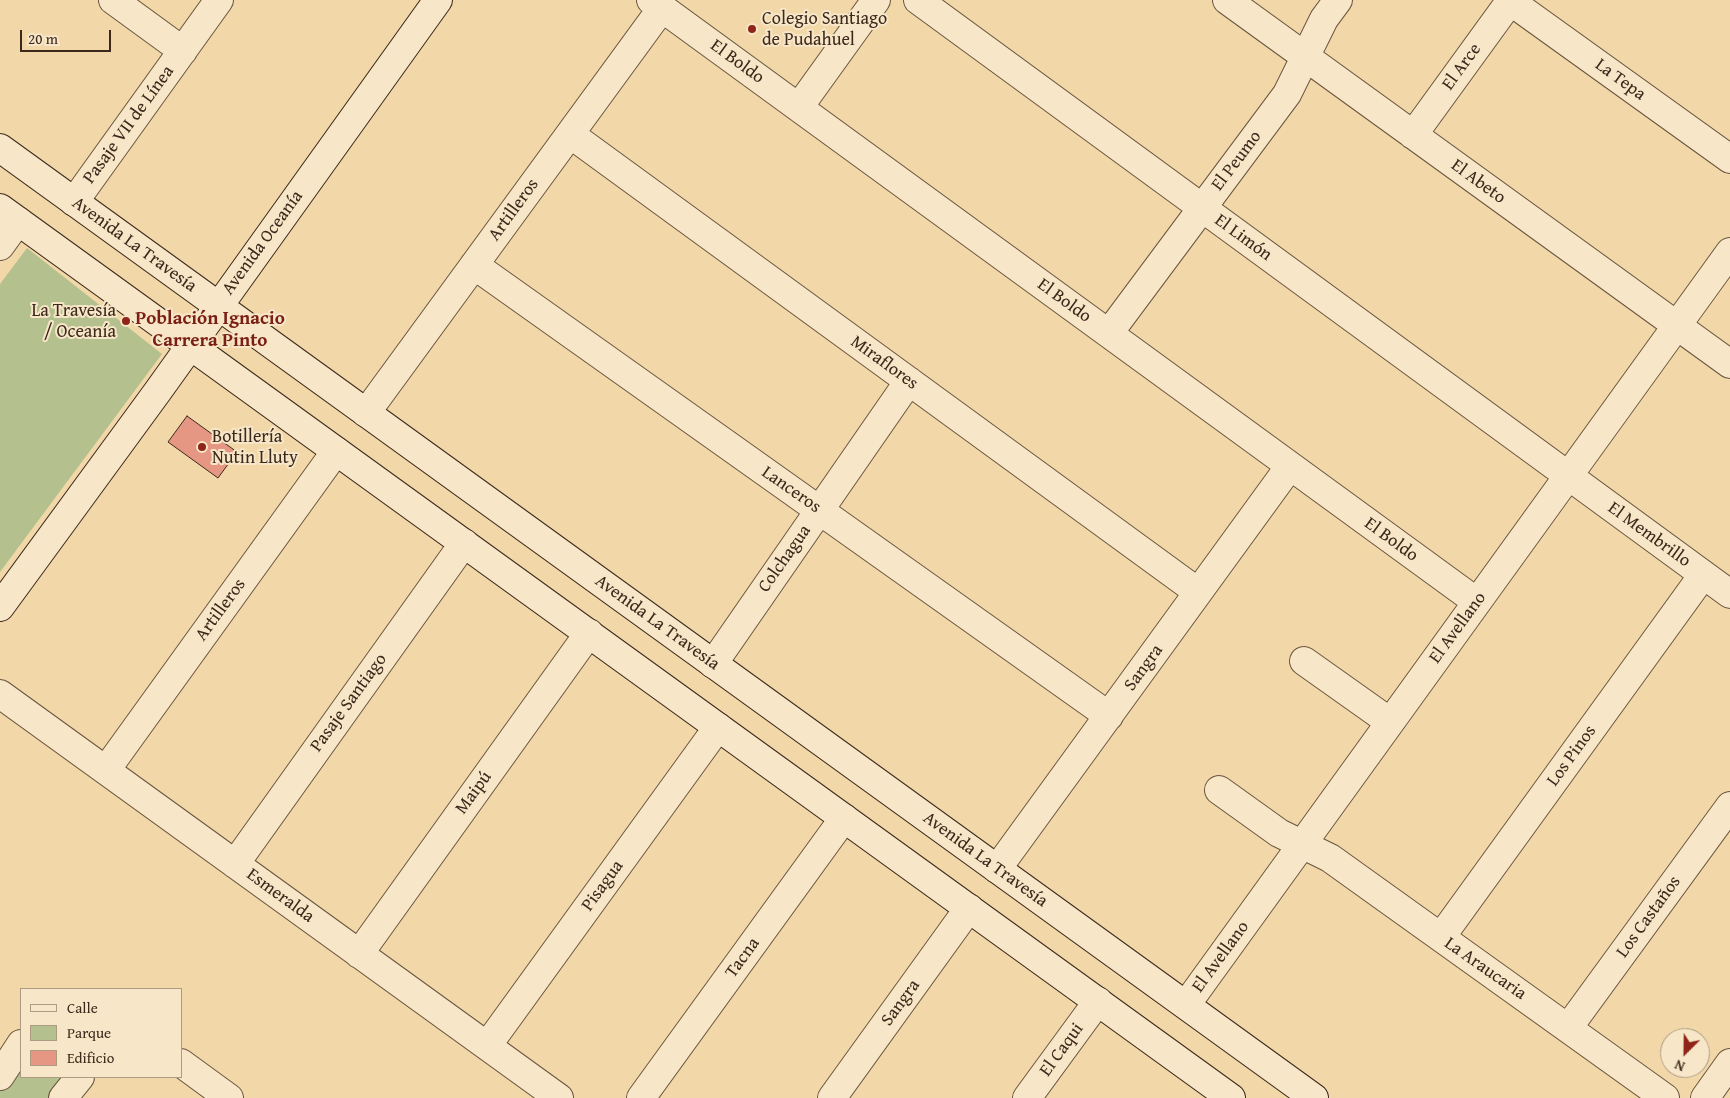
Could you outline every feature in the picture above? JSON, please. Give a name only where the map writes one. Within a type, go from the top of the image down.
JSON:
[{"type":"street","points":[[113,0],[182,50]]},
{"type":"street","name":"Pasaje VII de Línea","points":[[74,202],[219,0]]},
{"type":"street","name":"Avenida Oceanía","points":[[0,607],[191,345],[217,306],[438,0]]},
{"type":"street","points":[[799,107],[876,0]]},
{"type":"street","name":"El Limón","points":[[918,0],[1568,476]]},
{"type":"street","name":"El Abeto","points":[[1226,0],[1730,364]]},
{"type":"street","name":"El Peumo","points":[[1109,334],[1287,94],[1324,19],[1338,0]]},
{"type":"street","name":"El Arce","points":[[1413,135],[1510,1]]},
{"type":"street","name":"La Tepa","points":[[1510,1],[1730,159]]},
{"type":"street","name":"El Boldo","points":[[657,4],[1477,602]]},
{"type":"street","name":"Artilleros","points":[[366,413],[570,134],[657,4]]},
{"type":"street","name":"Miraflores","points":[[570,134],[1198,592]]},
{"type":"street","name":"Avenida La Travesía","points":[[0,148],[1314,1098]]},
{"type":"street","points":[[0,246],[9,214],[1098,1001],[1216,1094]]},
{"type":"street","name":"El Avellano","points":[[1186,1005],[1730,252]]},
{"type":"street","name":"Lanceros","points":[[474,265],[1109,716]]},
{"type":"street","name":"Colchagua","points":[[713,664],[908,381]]},
{"type":"street","name":"Artilleros","points":[[106,770],[336,450]]},
{"type":"street","name":"Sangra","points":[[997,869],[1290,466]]},
{"type":"street","name":"El Membrillo","points":[[1568,476],[1730,594]]},
{"type":"street","name":"Pasaje Santiago","points":[[234,864],[464,543]]},
{"type":"street","name":"Los Pinos","points":[[1441,937],[1704,575]]},
{"type":"street","name":"Maipú","points":[[359,954],[589,633]]},
{"type":"street","points":[[1304,661],[1390,722]]},
{"type":"street","name":"Esmeralda","points":[[0,694],[559,1098]]},
{"type":"street","name":"Pisagua","points":[[487,1046],[718,727]]},
{"type":"street","name":"La Araucaria","points":[[1219,790],[1280,833],[1330,858],[1666,1098]]},
{"type":"street","name":"Los Castaños","points":[[1568,1028],[1730,806]]},
{"type":"street","name":"Tacna","points":[[641,1098],[844,818]]},
{"type":"street","name":"Sangra","points":[[832,1098],[969,908]]},
{"type":"street","name":"El Caqui","points":[[1027,1098],[1098,1001]]},
{"type":"street","points":[[0,1076],[20,1046]]},
{"type":"street","points":[[1704,1098],[1730,1063]]},
{"type":"street","points":[[182,1064],[229,1098]]},
{"type":"street","points":[[63,1098],[79,1078]]},
{"type":"green space","points":[[27,248],[162,354],[0,572],[0,284]]},
{"type":"green space","points":[[20,1051],[20,1078],[66,1078],[52,1098],[0,1098],[0,1087]]},
{"type":"building","name":"Botillería Nutin Lluty","points":[[187,416],[237,452],[218,478],[168,442]]},
{"type":"place","name":"Colegio Santiago de Pudahuel","points":[[752,29]]},
{"type":"place","name":"La Travesía / Oceanía","points":[[126,321]]},
{"type":"place","name":"Botillería Nutin Lluty","points":[[202,447]]},
{"type":"district","name":"Población Ignacio Carrera Pinto","points":[[210,330]]}]
